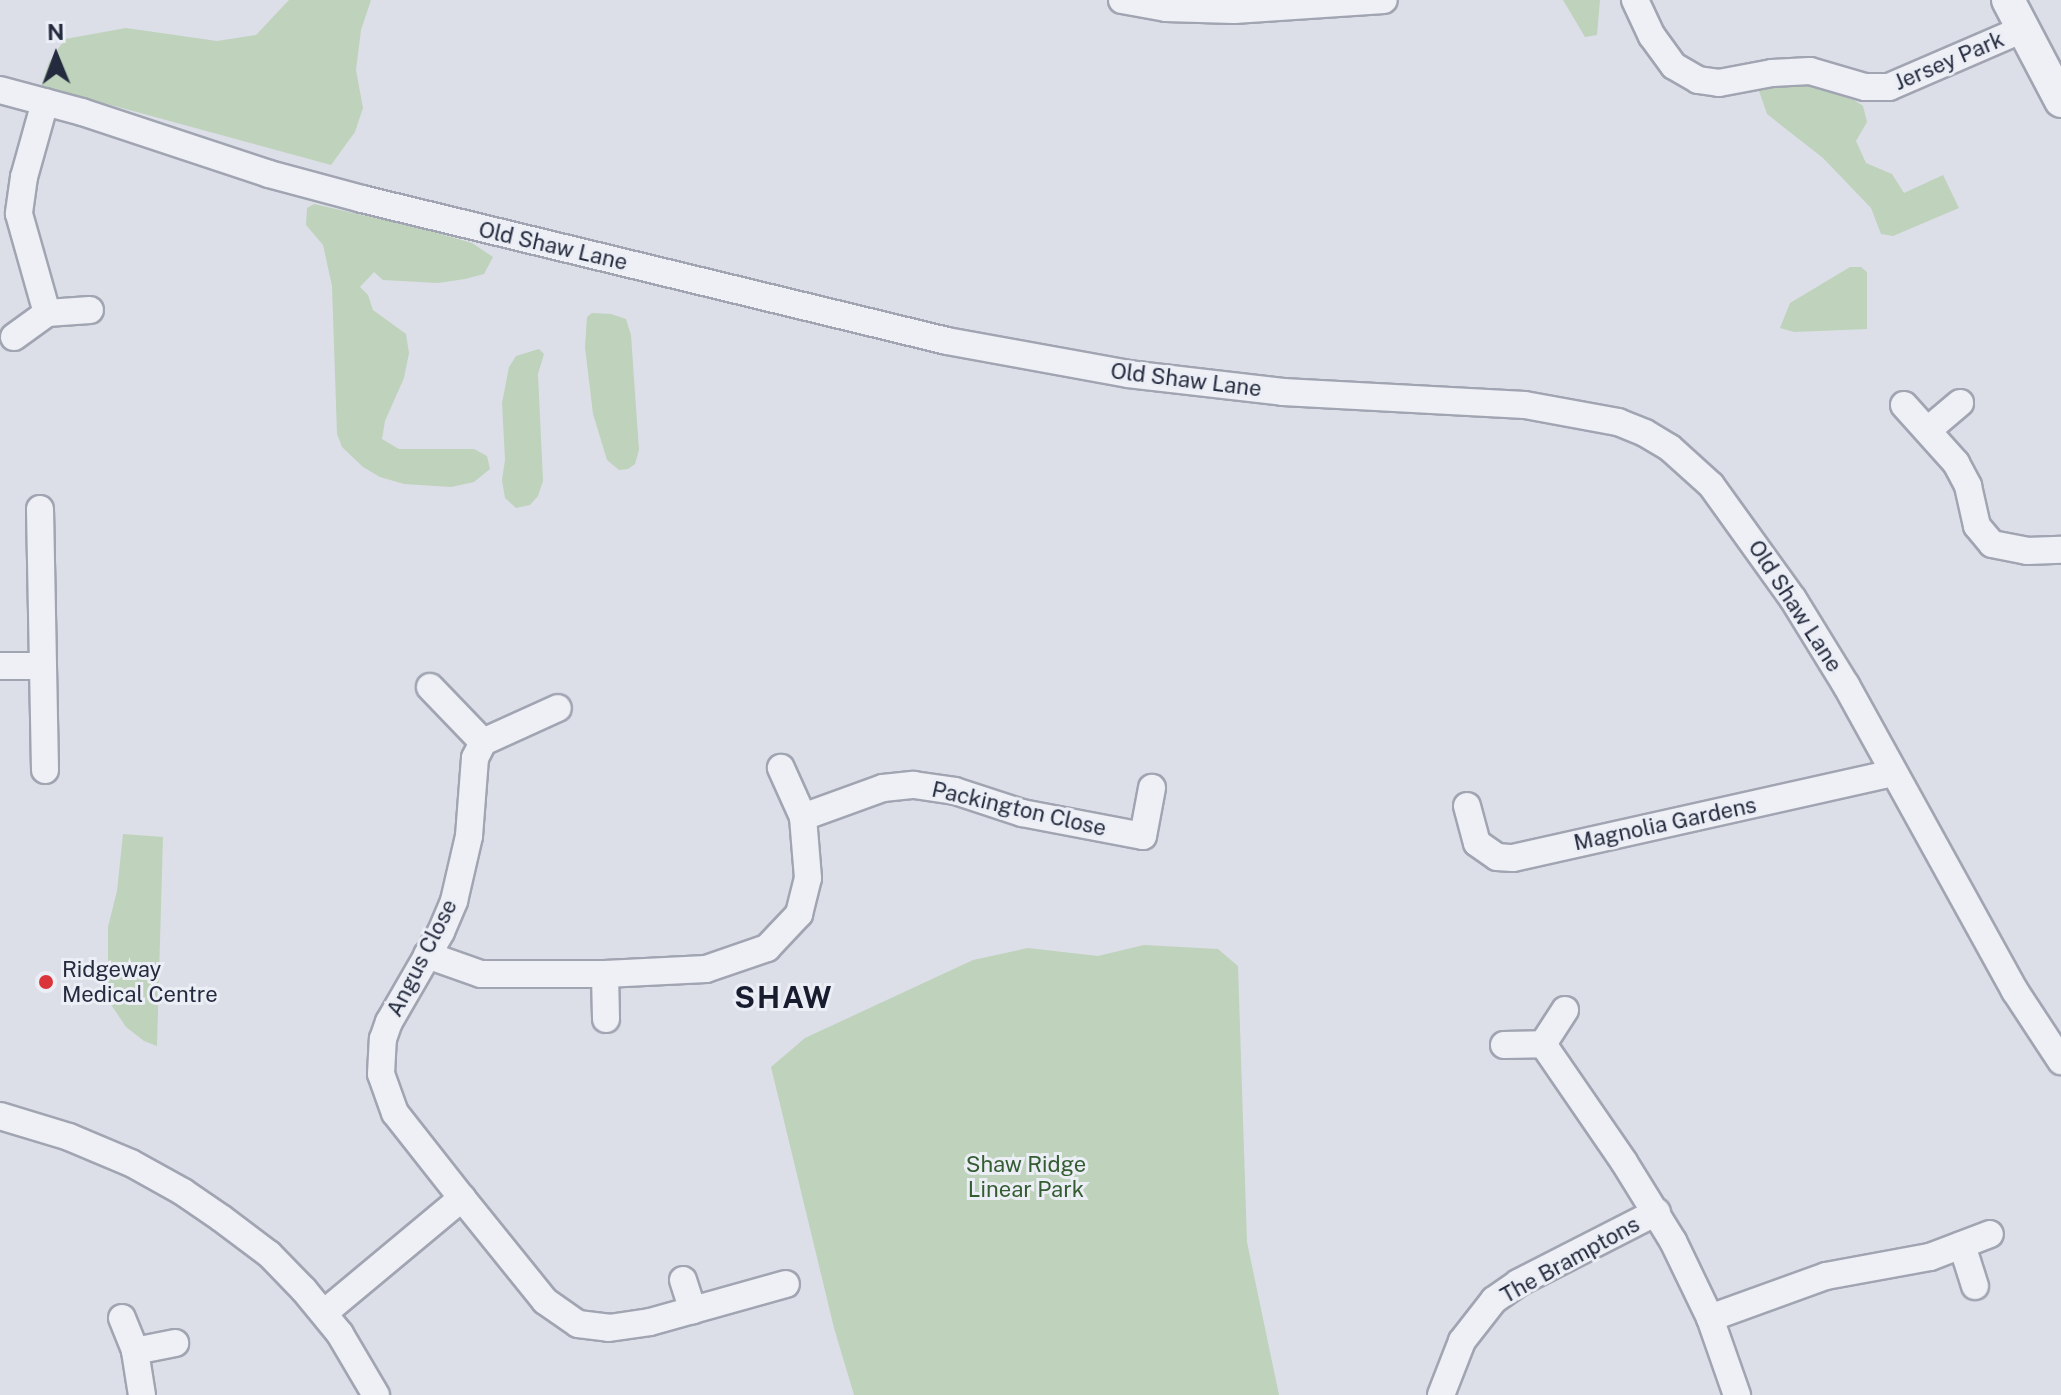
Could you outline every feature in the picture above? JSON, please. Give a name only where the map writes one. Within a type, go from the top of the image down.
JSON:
[{"type":"street","points":[[1122,0],[1166,8],[1234,10],[1384,0]]},
{"type":"street","name":"Jersey Park","points":[[1635,0],[1652,36],[1674,66],[1698,80],[1719,83],[1772,73],[1810,71],[1865,87],[1889,87],[2021,30]]},
{"type":"street","points":[[2008,0],[2021,30],[2061,101]]},
{"type":"street","name":"Old Shaw Lane","points":[[0,90],[362,199],[960,344],[1128,374],[1320,395],[1493,401],[1618,422],[1670,448],[1711,485],[1739,520],[1831,661],[2015,991],[2061,1061]]},
{"type":"street","points":[[45,102],[24,177],[19,214],[47,313]]},
{"type":"street","points":[[14,337],[47,313],[90,310]]},
{"type":"street","points":[[1928,430],[1960,403]]},
{"type":"street","points":[[1904,405],[1963,475],[1977,526],[1992,544],[2027,551],[2061,550]]},
{"type":"street","points":[[40,509],[45,770]]},
{"type":"street","points":[[0,666],[43,666]]},
{"type":"street","points":[[430,687],[483,742],[558,708]]},
{"type":"street","name":"Angus Close","points":[[483,742],[475,758],[469,836],[460,881],[449,914],[389,1022],[379,1059],[395,1113],[545,1301],[570,1321],[609,1328],[693,1310],[786,1284]]},
{"type":"street","points":[[427,955],[481,974],[605,974],[706,969],[767,948],[790,927],[806,897],[809,860],[803,817],[781,768]]},
{"type":"street","name":"Magnolia Gardens","points":[[1467,806],[1477,843],[1497,857],[1513,858],[1894,773]]},
{"type":"street","name":"Packington Close","points":[[803,817],[883,788],[914,785],[955,791],[1022,813],[1143,836],[1152,788]]},
{"type":"street","points":[[605,974],[606,1019]]},
{"type":"street","points":[[1504,1045],[1543,1044],[1565,1010]]},
{"type":"street","name":"The Bramptons","points":[[1543,1044],[1657,1212],[1710,1318],[1737,1395]]},
{"type":"street","points":[[0,1116],[97,1148],[183,1192],[269,1254],[324,1313],[376,1395]]},
{"type":"street","points":[[324,1313],[462,1198]]},
{"type":"street","name":"The Bramptons","points":[[1441,1395],[1462,1341],[1494,1300],[1518,1283],[1657,1212]]},
{"type":"street","points":[[1710,1318],[1826,1276],[1902,1263],[1990,1234]]},
{"type":"street","points":[[1962,1245],[1975,1286]]},
{"type":"street","points":[[683,1280],[693,1310]]},
{"type":"street","points":[[122,1318],[135,1351],[142,1395]]},
{"type":"street","points":[[135,1351],[175,1343]]},
{"type":"green space","points":[[289,0],[371,0],[361,30],[356,70],[363,108],[355,132],[331,165],[41,86],[49,62],[65,39],[126,28],[217,41],[256,35]]},
{"type":"green space","points":[[1563,0],[1600,0],[1597,35],[1585,37]]},
{"type":"green space","points":[[1786,85],[1812,86],[1863,106],[1867,122],[1856,141],[1866,163],[1892,174],[1904,193],[1943,175],[1959,208],[1893,236],[1881,234],[1871,208],[1823,158],[1767,114],[1759,91]]},
{"type":"green space","points":[[314,204],[472,243],[493,257],[484,274],[465,279],[438,283],[383,280],[374,272],[360,287],[368,295],[373,310],[406,334],[409,353],[404,378],[385,421],[382,439],[399,449],[474,449],[487,456],[490,469],[474,482],[451,487],[404,484],[380,477],[363,467],[342,447],[337,434],[332,286],[323,245],[306,225],[307,208]]},
{"type":"green space","points":[[1850,267],[1861,267],[1867,272],[1867,329],[1794,332],[1780,328],[1790,303]]},
{"type":"green space","points":[[592,313],[626,319],[631,335],[639,450],[635,464],[628,469],[619,470],[607,460],[593,414],[585,347],[587,317]]},
{"type":"green space","points":[[539,349],[544,354],[538,374],[543,481],[538,496],[530,505],[516,508],[505,498],[502,480],[505,460],[502,403],[509,367],[516,356]]},
{"type":"green space","points":[[123,834],[163,837],[157,1046],[144,1041],[126,1027],[108,1000],[108,927],[117,891]]},
{"type":"green space","name":"Shaw Ridge Linear Park","points":[[1144,945],[1218,949],[1238,966],[1247,1242],[1279,1395],[854,1395],[834,1328],[771,1067],[805,1038],[973,960],[1028,948],[1098,956]]},
{"type":"place","name":"Ridgeway Medical Centre","points":[[46,982]]},
{"type":"district","name":"SHAW","points":[[784,997]]}]
